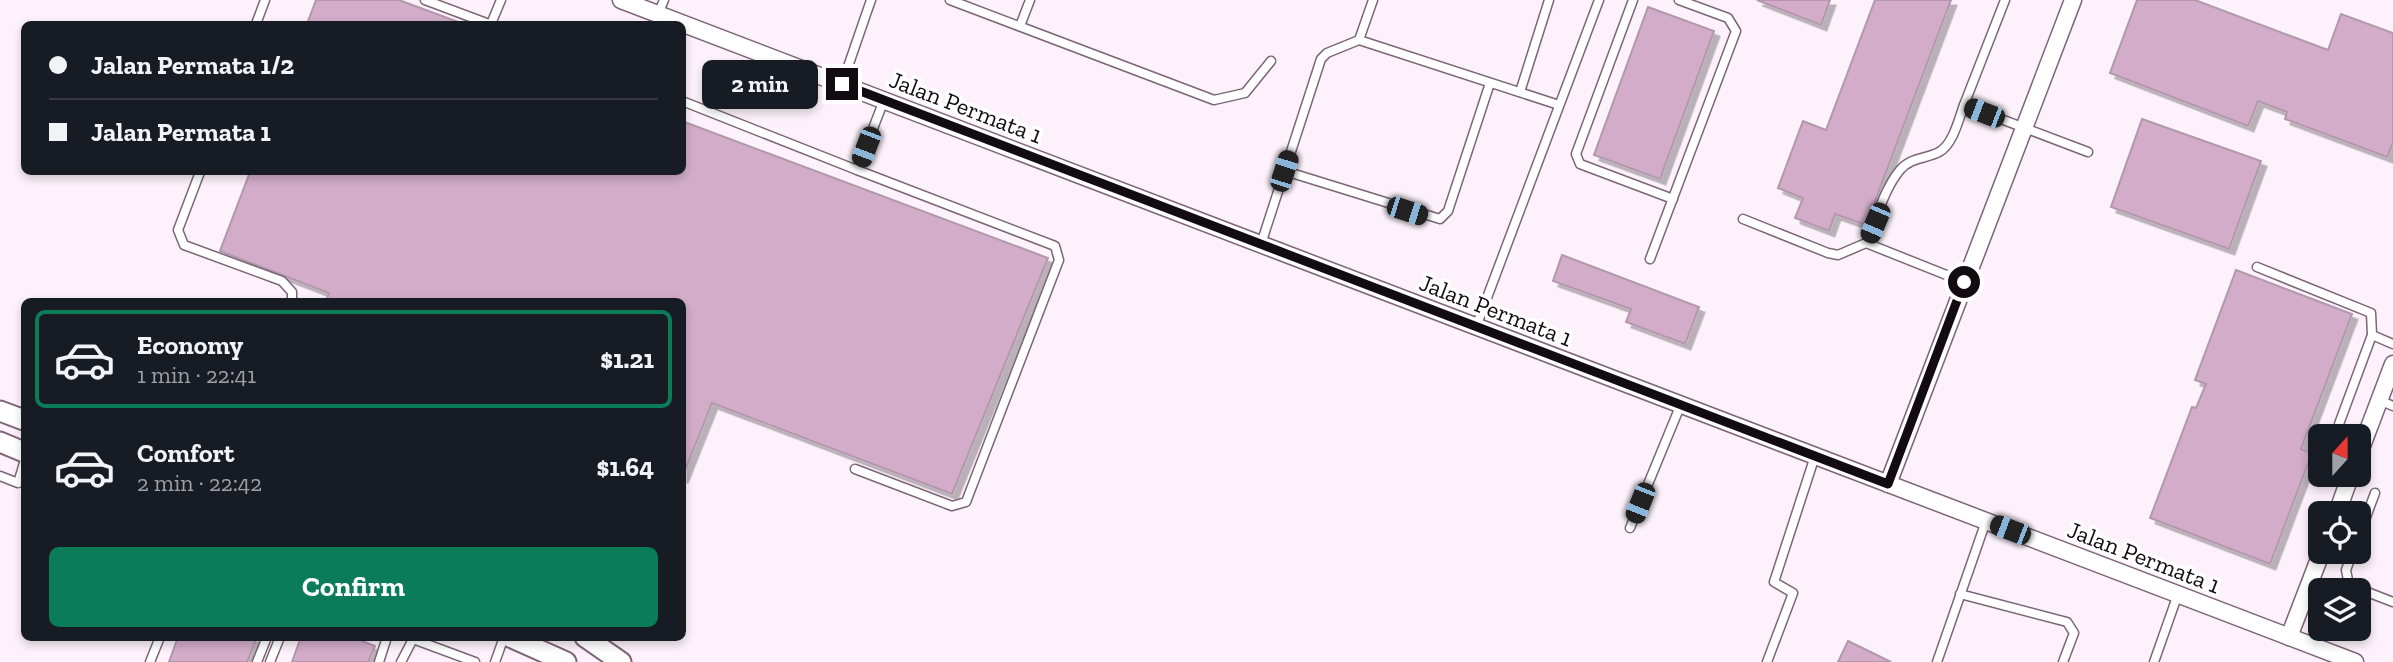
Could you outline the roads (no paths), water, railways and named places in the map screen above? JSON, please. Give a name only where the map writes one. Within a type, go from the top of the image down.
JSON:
[{"type":"street","name":"Jalan Permata 1","points":[[621,0],[661,7],[842,84],[2178,594],[2289,637],[2319,652],[2355,662]]},
{"type":"street","points":[[1888,484],[2073,0]]},
{"type":"street","points":[[2371,431],[2386,403],[2393,365]]},
{"type":"street","points":[[0,411],[21,419]]},
{"type":"street","points":[[0,442],[21,451]]},
{"type":"street","points":[[2289,637],[2317,564]]},
{"type":"street","points":[[519,641],[566,662]]},
{"type":"street","points":[[591,641],[621,662]]},
{"type":"lane","points":[[257,21],[265,0]]},
{"type":"lane","points":[[425,0],[482,21]]},
{"type":"lane","points":[[491,21],[501,0]]},
{"type":"lane","points":[[842,84],[871,0]]},
{"type":"lane","points":[[950,0],[1214,100],[1245,93],[1271,61]]},
{"type":"lane","points":[[1020,26],[1030,0]]},
{"type":"lane","points":[[1359,40],[1373,0]]},
{"type":"lane","points":[[1520,92],[1549,0]]},
{"type":"lane","points":[[1476,327],[1599,0]]},
{"type":"lane","points":[[1633,0],[1576,154],[1580,164],[1673,200]]},
{"type":"lane","points":[[1650,259],[1736,31],[1728,18],[1679,0]]},
{"type":"lane","points":[[1743,219],[1838,255],[1866,243],[1892,182],[1902,168],[1914,159],[1941,152],[1947,145],[2005,0]]},
{"type":"lane","points":[[1261,244],[1321,59],[1327,53],[1359,40],[1559,106]]},
{"type":"lane","points":[[1284,171],[1440,219],[1448,211],[1490,83]]},
{"type":"lane","points":[[857,170],[884,100]]},
{"type":"lane","points":[[686,103],[1055,246],[1059,260],[966,502],[952,506],[855,469]]},
{"type":"lane","points":[[1964,105],[2088,152]]},
{"type":"lane","points":[[199,175],[178,230],[184,244],[282,281],[292,292],[292,298]]},
{"type":"lane","points":[[1866,243],[1964,282]]},
{"type":"lane","points":[[2257,267],[2371,313],[2372,335],[2339,424]]},
{"type":"lane","points":[[2372,335],[2393,344]]},
{"type":"lane","points":[[1630,528],[1681,404]]},
{"type":"lane","points":[[1767,662],[1793,593],[1773,582],[1815,456]]},
{"type":"lane","points":[[0,476],[18,483],[21,473]]},
{"type":"lane","points":[[2371,504],[2375,493]]},
{"type":"lane","points":[[1937,662],[1986,521]]},
{"type":"lane","points":[[2348,564],[2346,570],[2349,585],[2393,602]]},
{"type":"lane","points":[[1961,594],[2067,622],[2074,633],[2063,662]]},
{"type":"lane","points":[[2154,662],[2178,594]]},
{"type":"lane","points":[[150,662],[158,641]]},
{"type":"lane","points":[[257,662],[265,641]]},
{"type":"lane","points":[[270,662],[278,641]]},
{"type":"lane","points":[[379,662],[386,641]]},
{"type":"lane","points":[[401,662],[412,641]]},
{"type":"lane","points":[[418,641],[475,662]]},
{"type":"lane","points":[[495,662],[503,641]]}]
